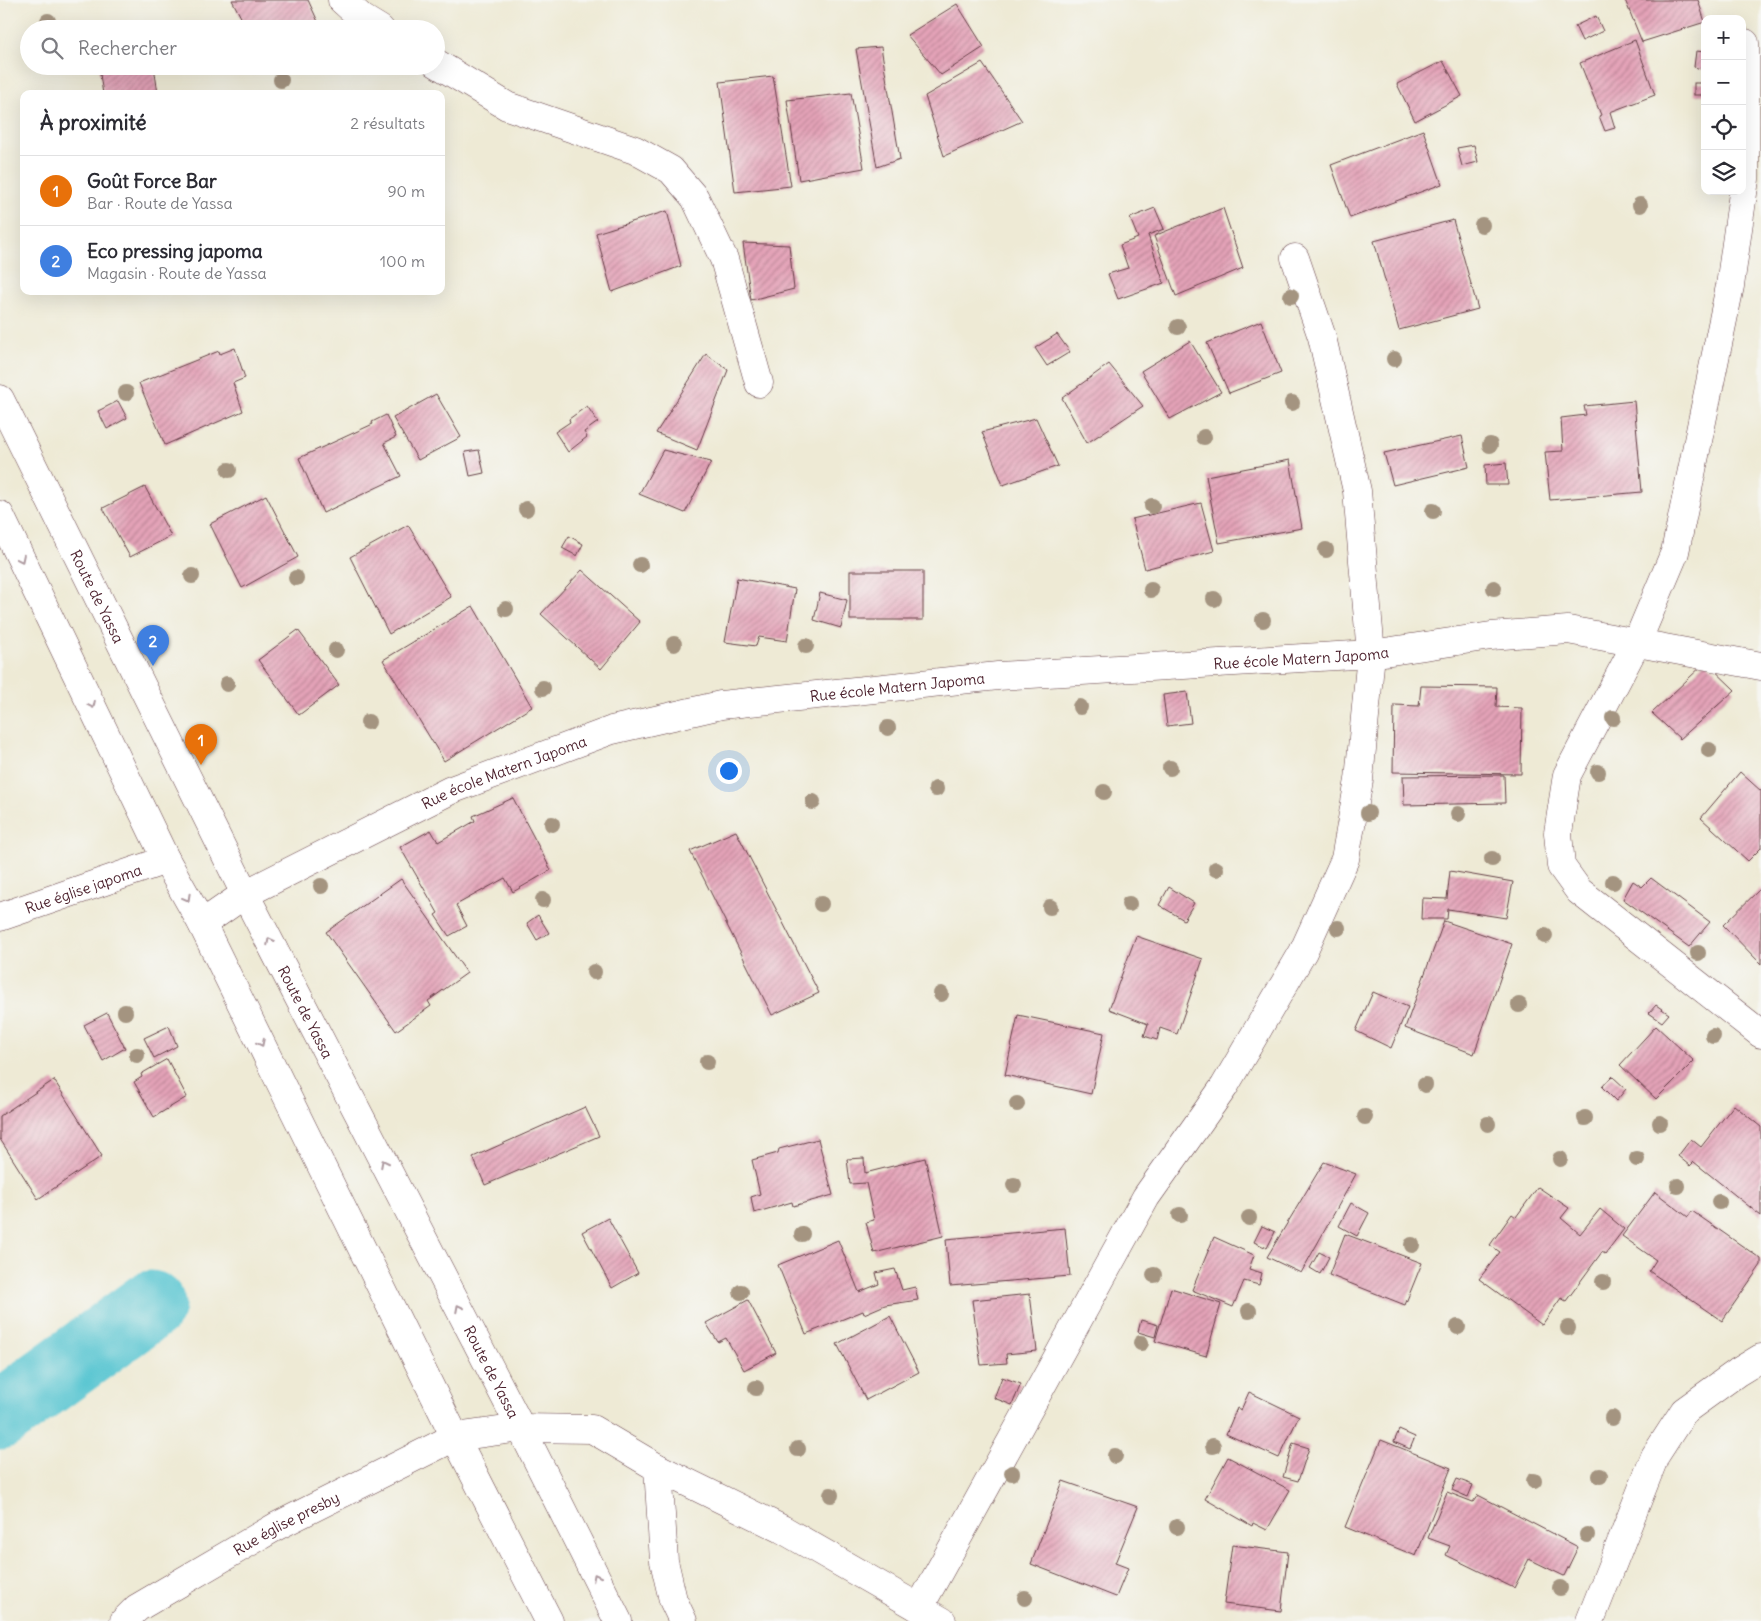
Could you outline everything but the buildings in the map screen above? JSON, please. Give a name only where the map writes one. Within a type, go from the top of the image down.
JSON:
[{"type":"street","points":[[342,0],[365,20]]},
{"type":"street","points":[[1745,60],[1745,178],[1730,286],[1675,552],[1637,642],[1567,775],[1558,833],[1561,866],[1578,891],[1761,1034]]},
{"type":"street","points":[[445,68],[507,106],[635,150],[671,170],[695,198],[724,259],[759,383]]},
{"type":"street","points":[[930,1615],[1146,1197],[1224,1087],[1303,952],[1345,859],[1359,780],[1371,654],[1357,491],[1322,337],[1295,258]]},
{"type":"street","name":"Route de Yassa","points":[[0,398],[245,894],[521,1428],[618,1621]]},
{"type":"street","points":[[0,515],[166,860],[202,924],[455,1437],[549,1621]]},
{"type":"street","name":"Rue école Matern Japoma","points":[[202,924],[245,894],[450,790],[612,730],[722,706],[998,676],[1371,654],[1491,636],[1568,630],[1637,642]]},
{"type":"street","points":[[1637,642],[1761,666]]},
{"type":"street","name":"Rue église japoma","points":[[0,917],[166,860]]},
{"type":"street","points":[[1590,1621],[1654,1456],[1684,1411],[1738,1372],[1761,1358]]},
{"type":"street","name":"Rue église presby","points":[[124,1621],[137,1608],[277,1526],[455,1437],[521,1428],[592,1429],[658,1468],[782,1529],[930,1615]]},
{"type":"street","points":[[658,1468],[664,1561],[673,1600],[683,1621]]},
{"type":"waterway","points":[[0,1415],[151,1305]]},
{"type":"place","name":"Eco pressing japoma","points":[[153,666]]},
{"type":"place","name":"Goût Force Bar","points":[[201,765]]}]
